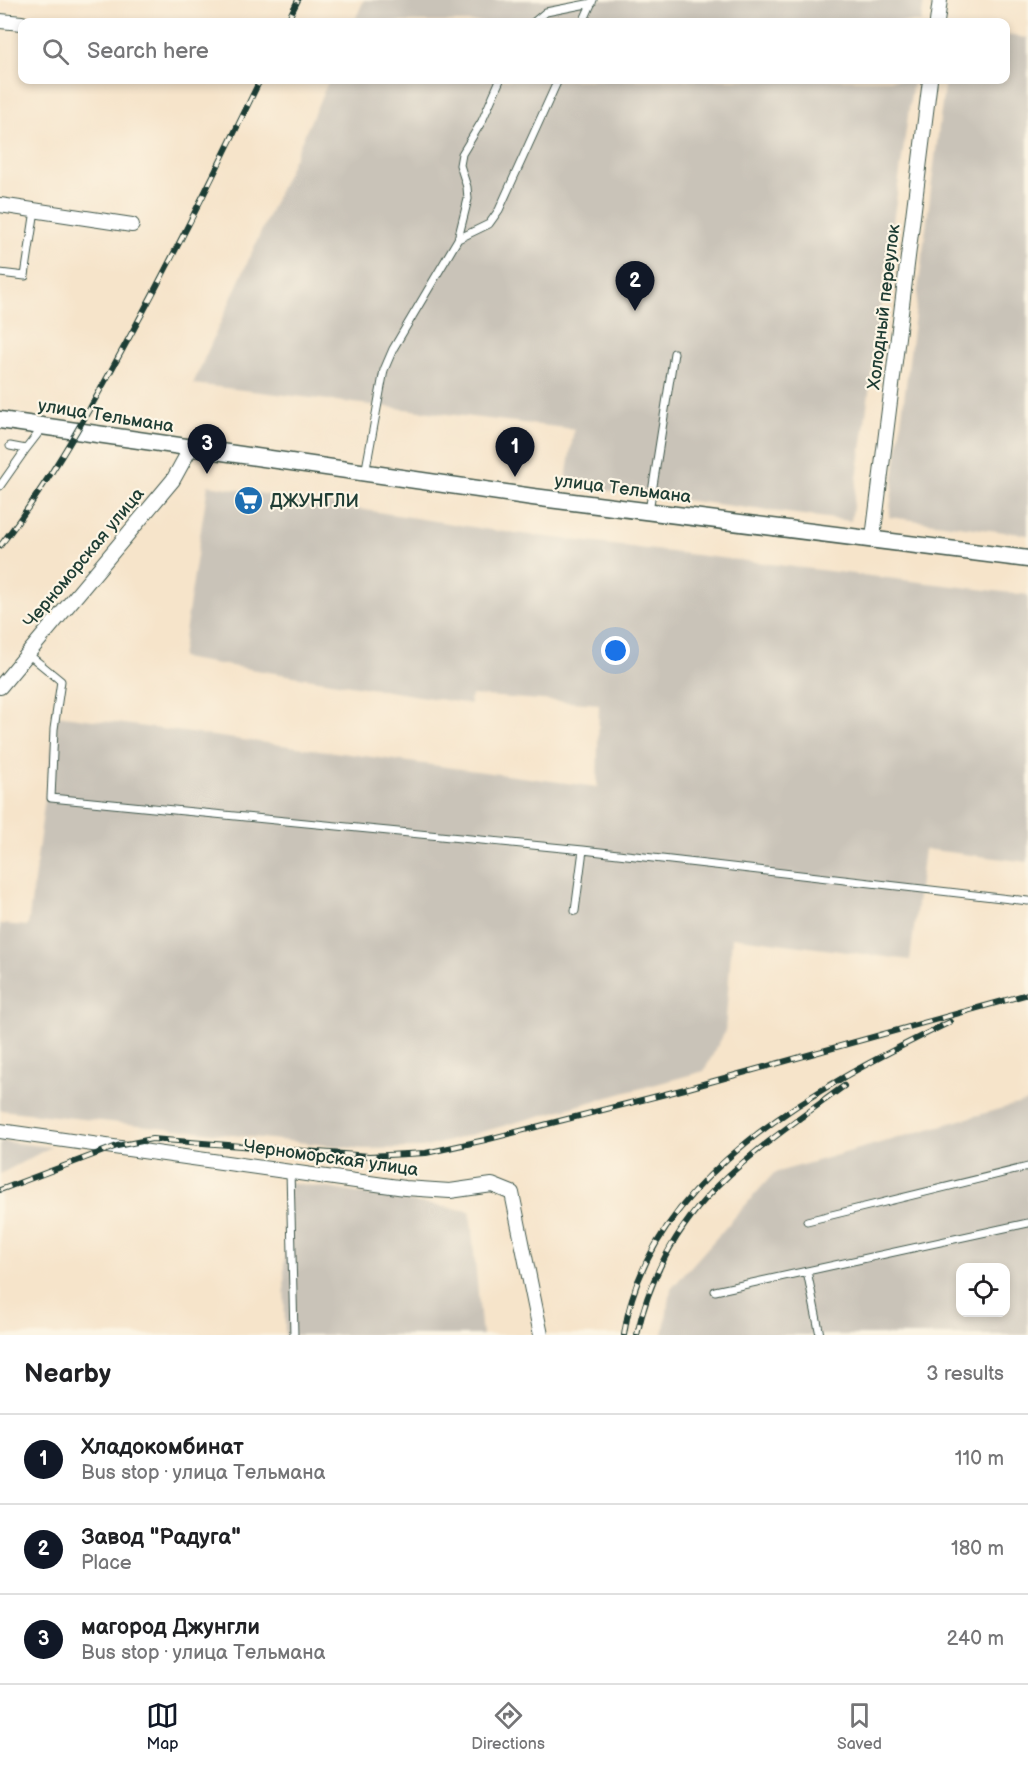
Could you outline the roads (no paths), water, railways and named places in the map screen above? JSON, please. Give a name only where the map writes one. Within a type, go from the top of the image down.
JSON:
[{"type":"street","points":[[938,18],[940,0]]},
{"type":"street","points":[[0,21],[18,23]]},
{"type":"street","name":"Холодный переулок","points":[[873,538],[930,84]]},
{"type":"street","points":[[0,205],[132,225]]},
{"type":"street","name":"улица Тельмана","points":[[0,420],[649,513],[873,538],[1028,559]]},
{"type":"street","name":"Черноморская улица","points":[[0,687],[173,480],[190,449]]},
{"type":"street","name":"Черноморская улица","points":[[0,1131],[428,1189],[450,1191],[492,1185],[512,1193],[541,1335]]},
{"type":"lane","points":[[539,18],[546,12],[593,1]]},
{"type":"lane","points":[[585,18],[593,1]]},
{"type":"lane","points":[[365,474],[384,370],[393,349],[458,239],[468,199],[460,165],[462,154],[482,121],[498,84]]},
{"type":"lane","points":[[458,239],[489,224],[499,210],[556,84]]},
{"type":"lane","points":[[0,273],[25,276],[35,210]]},
{"type":"lane","points":[[649,513],[674,353]]},
{"type":"lane","points":[[0,486],[44,426]]},
{"type":"lane","points":[[10,446],[26,449]]},
{"type":"lane","points":[[28,654],[61,681],[54,729],[51,798],[583,850],[1028,901]]},
{"type":"lane","points":[[575,911],[583,850]]},
{"type":"lane","points":[[807,1221],[1028,1167]]},
{"type":"lane","points":[[290,1171],[294,1335]]},
{"type":"lane","points":[[715,1291],[1028,1223]]},
{"type":"lane","points":[[807,1271],[820,1335]]},
{"type":"railway","points":[[289,18],[298,0]]},
{"type":"railway","points":[[0,546],[17,524],[78,430],[174,254],[258,84]]},
{"type":"railway","points":[[0,1190],[117,1146],[152,1139],[369,1156],[426,1153],[685,1089],[1028,994]]},
{"type":"railway","points":[[624,1335],[639,1278],[666,1228],[703,1183],[746,1142],[796,1107],[847,1075],[950,1022]]},
{"type":"railway","points":[[637,1335],[650,1291],[667,1252],[689,1219],[714,1190],[743,1163],[774,1137],[844,1086]]},
{"type":"place","name":"Завод \"Радуга\"","points":[[635,311]]},
{"type":"place","name":"магород Джунгли","points":[[207,474]]},
{"type":"place","name":"Хладокомбинат","points":[[515,477]]},
{"type":"place","name":"ДЖУНГЛИ","points":[[249,501]]}]
